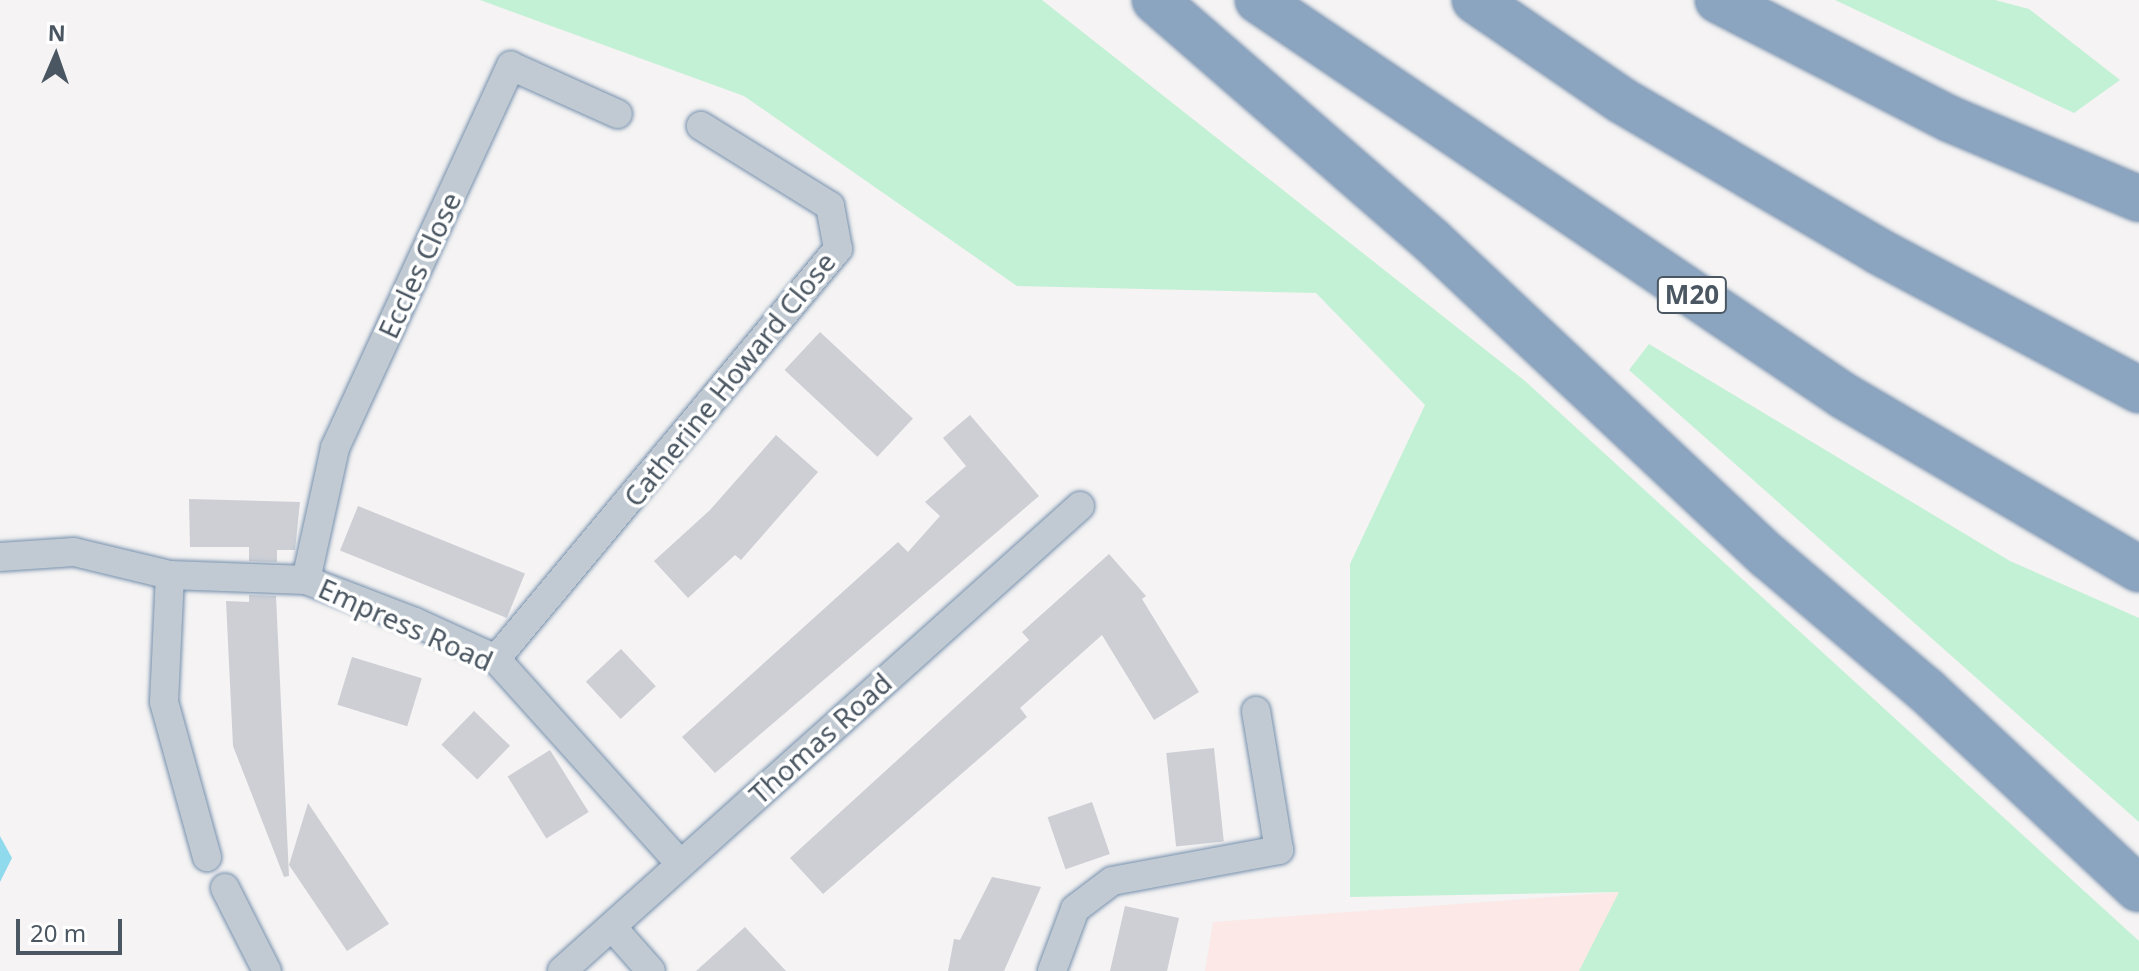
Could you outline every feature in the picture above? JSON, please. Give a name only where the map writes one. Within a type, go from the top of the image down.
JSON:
[{"type":"highway","points":[[1155,0],[1431,240],[1769,557],[1926,690],[2139,889]]},
{"type":"highway","name":"M20","points":[[1258,0],[1844,396],[2139,569]]},
{"type":"highway","points":[[1475,0],[1621,100],[1783,196],[2139,390]]},
{"type":"highway","points":[[1718,0],[1950,119],[2139,199]]},
{"type":"street","name":"Eccles Close","points":[[306,580],[335,448],[511,66],[618,114]]},
{"type":"street","name":"Catherine Howard Close","points":[[496,659],[838,249],[830,206],[701,126]]},
{"type":"street","name":"Thomas Road","points":[[562,971],[1080,506]]},
{"type":"street","name":"Empress Road","points":[[0,557],[74,552],[170,575],[306,580],[496,659],[680,863]]},
{"type":"street","points":[[170,575],[164,702],[207,857]]},
{"type":"street","points":[[1052,971],[1075,909],[1112,881],[1279,850],[1256,711]]},
{"type":"street","points":[[225,888],[267,971]]},
{"type":"street","points":[[613,928],[651,971]]},
{"type":"shaded area","points":[[1620,892],[1581,971],[1205,971],[1213,922]]},
{"type":"green space","points":[[480,0],[1042,0],[1525,381],[2139,941],[2139,971],[1579,971],[1619,892],[1350,897],[1350,564],[1425,405],[1316,293],[1017,286],[744,96]]},
{"type":"green space","points":[[1835,0],[1995,0],[2029,9],[2120,80],[2074,113]]},
{"type":"green space","points":[[1649,344],[2010,561],[2139,618],[2139,822],[1629,370]]},
{"type":"water","points":[[0,836],[12,858],[0,882]]},
{"type":"building","points":[[820,332],[913,419],[877,457],[785,370]]},
{"type":"building","points":[[970,415],[1039,496],[715,773],[682,737],[898,542],[908,552],[940,516],[925,502],[966,466],[943,438]]},
{"type":"building","points":[[776,435],[818,472],[741,560],[735,555],[688,598],[654,561],[710,510]]},
{"type":"building","points":[[189,499],[300,502],[295,550],[277,550],[277,562],[249,561],[249,547],[190,547]]},
{"type":"building","points":[[358,506],[525,573],[507,618],[340,551]]},
{"type":"building","points":[[1109,554],[1146,596],[1142,599],[1199,692],[1154,720],[1102,635],[1020,708],[1027,717],[823,894],[790,858],[1029,640],[1022,632]]},
{"type":"building","points":[[249,595],[276,596],[289,876],[284,877],[233,746],[226,601],[249,602]]},
{"type":"building","points":[[621,649],[656,686],[621,719],[586,682]]},
{"type":"building","points":[[352,657],[422,678],[407,726],[337,705]]},
{"type":"building","points":[[474,711],[510,746],[477,780],[441,745]]},
{"type":"building","points":[[1214,748],[1224,841],[1176,847],[1166,753]]},
{"type":"building","points":[[550,750],[589,812],[546,838],[508,776]]},
{"type":"building","points":[[1092,802],[1110,854],[1065,869],[1048,817]]},
{"type":"building","points":[[308,803],[389,924],[347,951],[289,865]]},
{"type":"building","points":[[992,877],[1041,887],[1004,971],[948,971],[954,939],[960,940]]},
{"type":"building","points":[[1125,906],[1179,918],[1167,971],[1110,971]]},
{"type":"building","points":[[745,927],[786,971],[696,971]]}]
